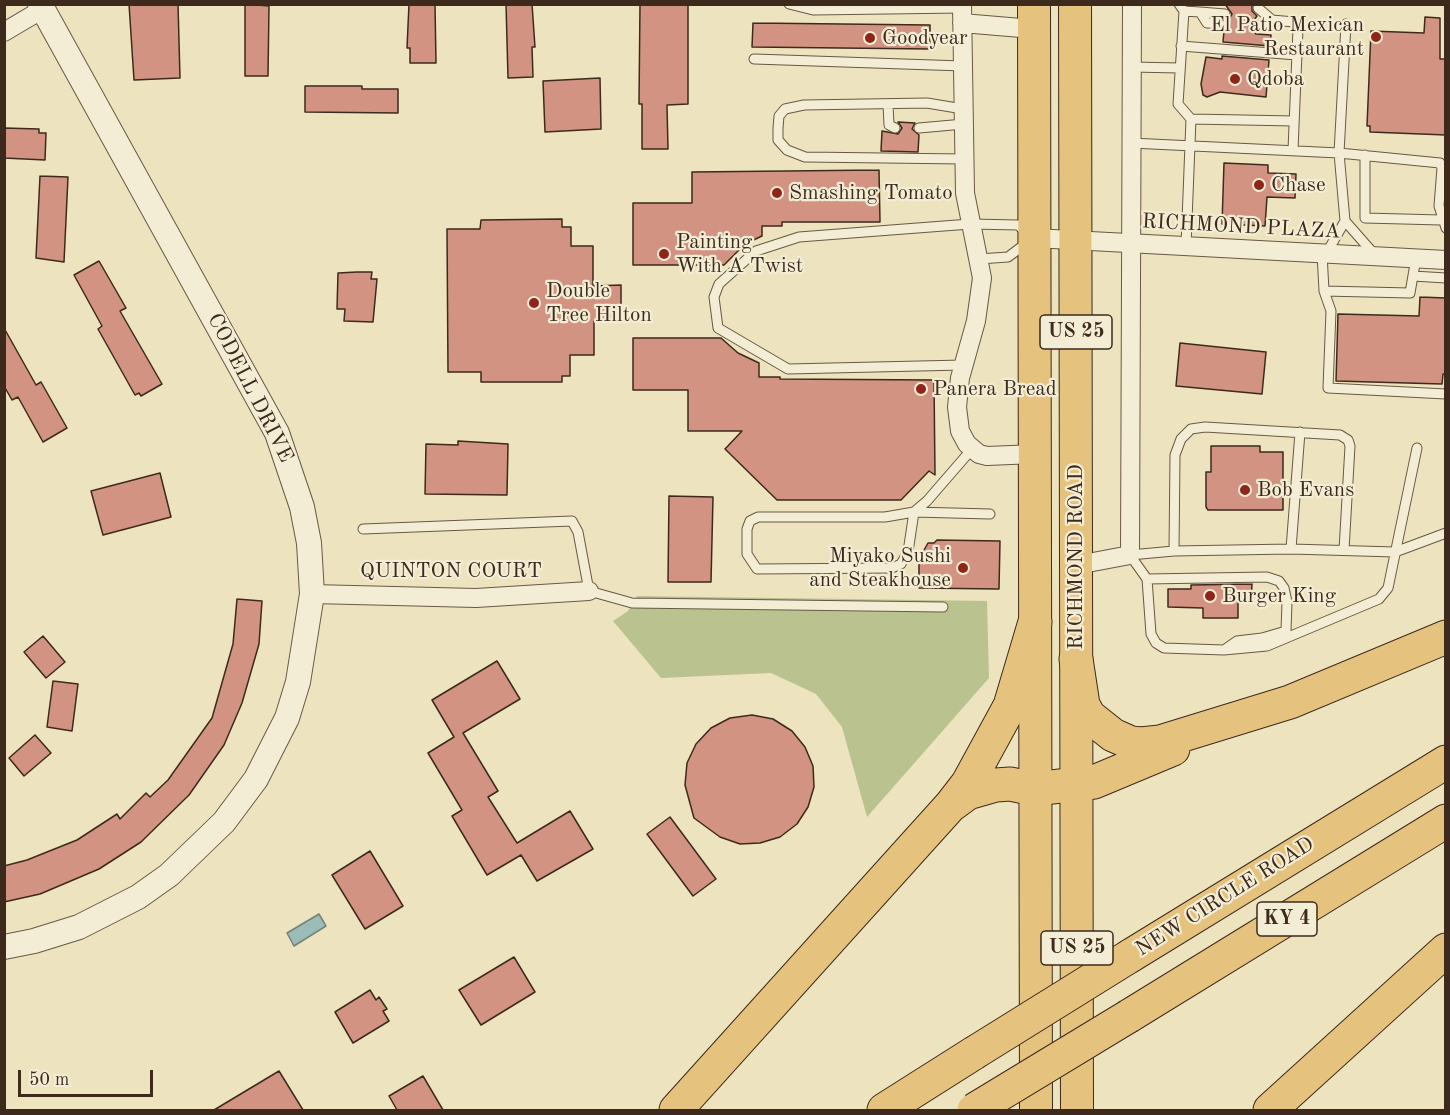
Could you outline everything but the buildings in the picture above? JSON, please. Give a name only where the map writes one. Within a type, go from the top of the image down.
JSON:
[{"type":"highway","name":"RICHMOND ROAD","points":[[1075,4],[1077,1110]]},
{"type":"highway","name":"RICHMOND ROAD","points":[[1034,17],[1036,1110]]},
{"type":"highway","points":[[676,1110],[951,805],[983,758],[1010,706],[1035,622]]},
{"type":"highway","points":[[951,805],[968,793],[996,785],[1010,784],[1035,789],[1076,786],[1094,782],[1446,637]]},
{"type":"highway","points":[[1076,659],[1083,705],[1089,716],[1098,725],[1131,743],[1160,742],[1269,708]]},
{"type":"highway","name":"NEW CIRCLE ROAD","points":[[884,1110],[1446,762]]},
{"type":"highway","name":"KY 4","points":[[974,1110],[1446,821]]},
{"type":"highway","points":[[1270,1110],[1446,950]]},
{"type":"street","points":[[1077,565],[1130,555],[1132,4]]},
{"type":"street","points":[[4,32],[42,7]]},
{"type":"street","name":"CODELL DRIVE","points":[[4,947],[34,941],[79,927],[138,897],[169,875],[224,822],[256,779],[287,718],[298,682],[312,594],[309,543],[302,507],[277,433],[42,7]]},
{"type":"street","points":[[1034,17],[962,12],[965,193],[979,259],[981,291],[963,365],[957,407],[963,439],[972,449],[987,456],[1035,454]]},
{"type":"street","name":"RICHMOND PLAZA","points":[[1034,238],[1376,256],[1415,267],[1446,260]]},
{"type":"street","name":"QUINTON COURT","points":[[312,594],[476,598],[589,591]]},
{"type":"lane","points":[[789,4],[813,10],[962,12]]},
{"type":"lane","points":[[1186,246],[1191,119],[1178,104],[1181,8],[1202,8],[1207,23],[1224,19]]},
{"type":"lane","points":[[1272,20],[1257,18],[1294,22],[1298,29],[1293,150]]},
{"type":"lane","points":[[1346,24],[1339,153],[1345,220],[1376,256]]},
{"type":"lane","points":[[1181,46],[1297,55]]},
{"type":"lane","points":[[754,59],[963,66]]},
{"type":"lane","points":[[1131,67],[1180,68]]},
{"type":"lane","points":[[964,116],[927,103],[804,105],[785,109],[779,116],[778,140],[787,150],[805,157],[964,159]]},
{"type":"lane","points":[[888,104],[889,125],[895,128]]},
{"type":"lane","points":[[919,128],[964,116]]},
{"type":"lane","points":[[1191,119],[1294,121]]},
{"type":"lane","points":[[1131,143],[1293,150],[1365,155],[1440,163],[1442,168],[1439,206],[1443,224],[1365,218],[1365,155]]},
{"type":"lane","points":[[1345,220],[1324,253],[1324,291],[1331,311],[1328,388],[1446,394]]},
{"type":"lane","points":[[963,365],[788,369],[718,328],[714,297],[719,284],[756,251],[799,237],[970,224],[1018,225],[1034,238],[1008,257],[979,259]]},
{"type":"lane","points":[[1324,291],[1410,293],[1415,267],[1446,278]]},
{"type":"lane","points":[[1174,551],[1175,455],[1181,439],[1191,429],[1205,427],[1340,435],[1348,440],[1350,446],[1344,550]]},
{"type":"lane","points":[[1291,549],[1300,432]]},
{"type":"lane","points":[[1130,555],[1147,579],[1150,634],[1156,643],[1164,648],[1224,650],[1267,646],[1379,599],[1388,588],[1417,448]]},
{"type":"lane","points":[[972,449],[927,501],[914,512],[908,552],[901,564],[892,568],[757,569],[747,554],[747,529],[750,521],[758,517],[885,517],[914,512],[990,514]]},
{"type":"lane","points":[[363,529],[572,521],[578,532],[589,591],[632,603],[943,607]]},
{"type":"lane","points":[[1130,555],[1174,551],[1291,549],[1395,552],[1446,533]]},
{"type":"lane","points":[[1147,579],[1267,577],[1279,581],[1287,602],[1286,631],[1262,638],[1237,641],[1224,650]]},
{"type":"green space","points":[[637,596],[987,601],[989,678],[867,817],[842,727],[816,694],[771,673],[661,678],[613,621],[628,611]]},
{"type":"water","points":[[319,914],[326,926],[294,946],[287,933]]},
{"type":"place","name":"El Patio Mexican Restaurant","points":[[1376,37]]},
{"type":"place","name":"Goodyear","points":[[870,38]]},
{"type":"place","name":"Qdoba","points":[[1235,79]]},
{"type":"place","name":"Chase","points":[[1259,185]]},
{"type":"place","name":"Smashing Tomato","points":[[777,193]]},
{"type":"place","name":"Painting With A Twist","points":[[664,254]]},
{"type":"place","name":"Double Tree Hilton","points":[[534,303]]},
{"type":"place","name":"Panera Bread","points":[[921,389]]},
{"type":"place","name":"Bob Evans","points":[[1245,490]]},
{"type":"place","name":"Miyako Sushi and Steakhouse","points":[[963,568]]},
{"type":"place","name":"Burger King","points":[[1210,596]]}]
